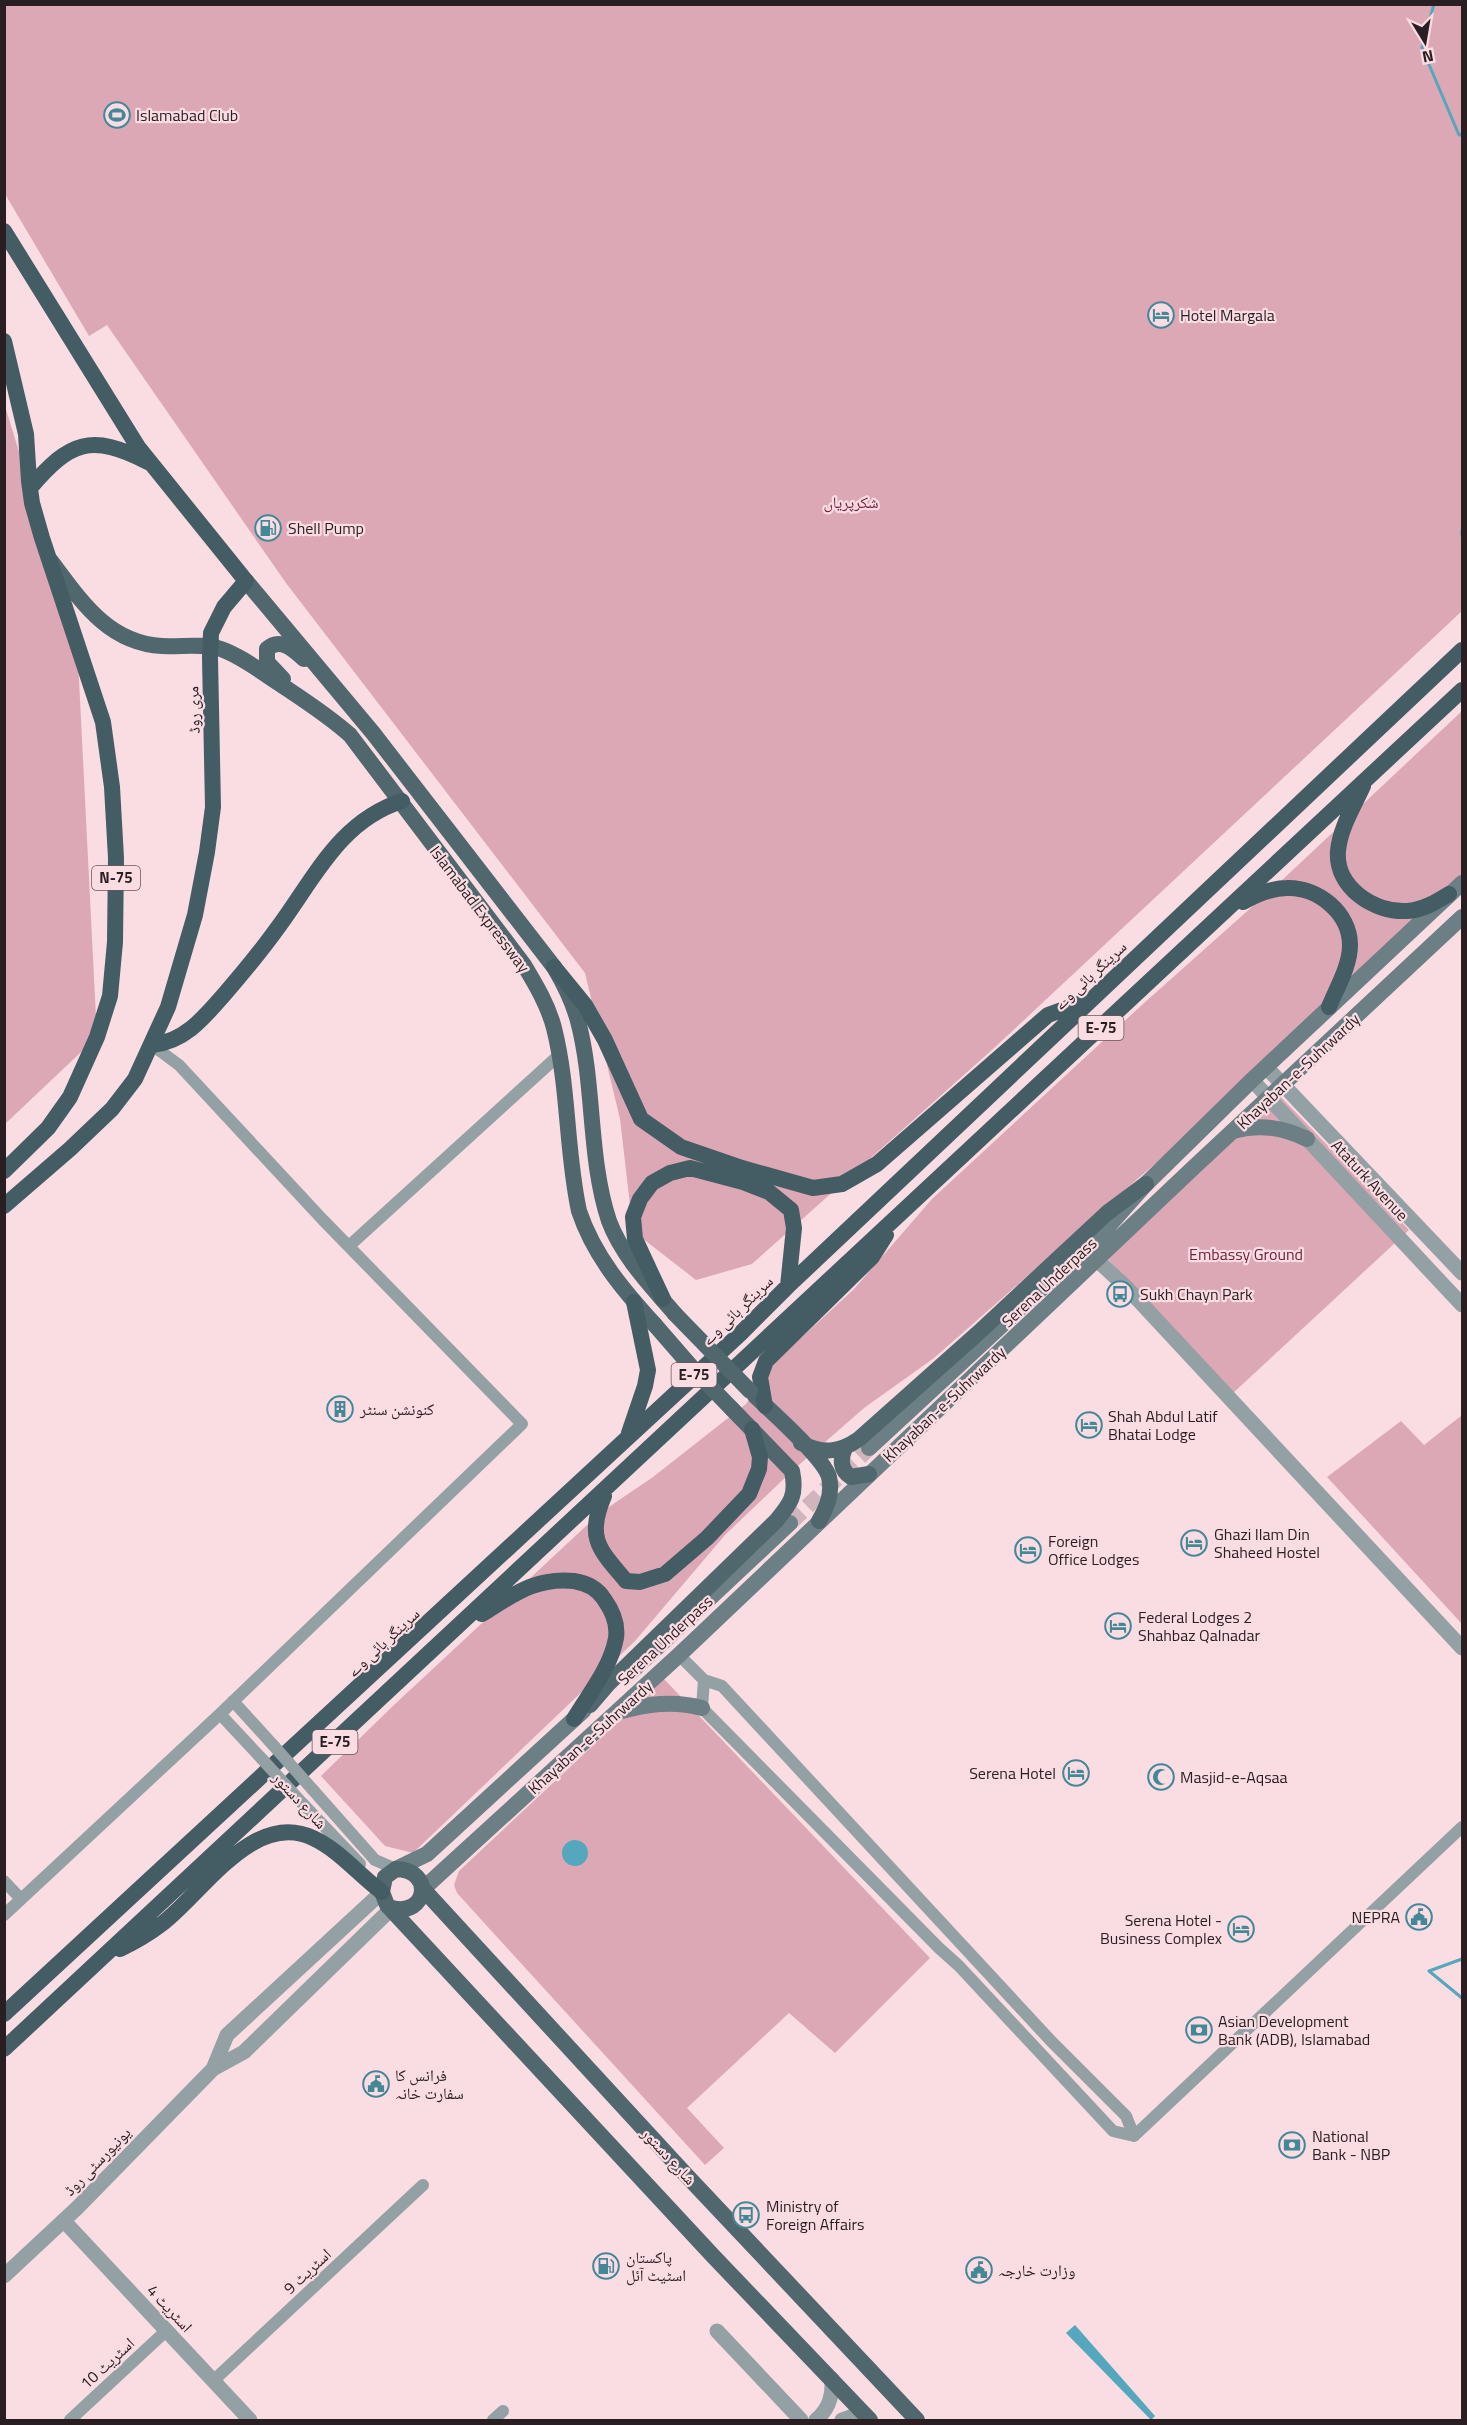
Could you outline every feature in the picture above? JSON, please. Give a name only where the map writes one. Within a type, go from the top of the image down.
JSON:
[{"type":"highway","points":[[4,231],[127,430],[246,581]]},
{"type":"highway","points":[[4,341],[26,434],[30,488],[42,538],[51,561]]},
{"type":"highway","points":[[30,488],[56,459],[72,449],[87,445],[110,445],[152,464]]},
{"type":"highway","name":"N-75","points":[[4,1171],[48,1128],[70,1097],[97,1037],[110,996],[115,942],[116,858],[112,787],[103,722],[51,561]]},
{"type":"highway","name":"مری روڈ","points":[[4,1206],[112,1109],[135,1079],[168,1007],[195,915],[207,852],[213,781],[211,633],[218,616],[246,581]]},
{"type":"highway","name":"سرینگر ہائی وے","points":[[4,2014],[741,1333],[1462,650]]},
{"type":"highway","name":"E-75","points":[[4,2049],[607,1490],[897,1216],[1462,690]]},
{"type":"highway","points":[[1367,777],[1341,835],[1338,863],[1353,890],[1364,900],[1393,911],[1423,908],[1449,894]]},
{"type":"highway","points":[[152,1045],[165,1044],[181,1037],[208,1013],[272,935],[343,838],[360,822],[389,805],[402,801]]},
{"type":"highway","points":[[1230,908],[1254,896],[1288,888],[1308,891],[1325,899],[1339,913],[1348,930],[1350,953],[1329,1006]]},
{"type":"highway","points":[[554,967],[585,1005],[605,1040],[641,1119],[681,1147],[742,1168],[813,1188],[842,1184],[877,1164],[1048,1014],[1090,1000]]},
{"type":"highway","points":[[663,1299],[635,1239],[633,1217],[640,1199],[652,1183],[670,1173],[690,1168],[743,1182],[769,1192],[791,1210],[794,1228],[788,1286]]},
{"type":"highway","points":[[765,1406],[760,1377],[766,1361],[872,1257],[897,1216]]},
{"type":"highway","points":[[626,1440],[638,1410],[648,1370],[634,1302]]},
{"type":"highway","points":[[607,1490],[596,1514],[594,1533],[602,1551],[626,1581],[650,1581],[665,1574],[683,1560],[749,1494],[759,1469],[760,1457],[752,1429]]},
{"type":"highway","points":[[451,1634],[519,1591],[538,1582],[557,1579],[585,1583],[600,1592],[613,1612],[616,1636],[609,1661],[574,1719]]},
{"type":"highway","points":[[102,1959],[164,1923],[255,1839],[272,1833],[287,1831],[313,1838],[332,1849],[382,1889]]},
{"type":"main road","name":"Islamabad Expressway","points":[[51,561],[84,605],[112,631],[148,645],[220,649],[248,662],[350,735],[402,801],[524,965],[545,1003],[554,1028],[579,1211],[594,1246],[634,1302],[694,1371],[792,1471],[794,1483],[792,1502],[783,1522]]},
{"type":"main road","name":"Islamabad Expressway","points":[[246,581],[336,687],[455,836],[554,967],[569,994],[578,1021],[601,1184],[609,1221],[619,1242],[632,1262],[675,1314],[821,1462],[829,1477],[830,1498],[827,1509],[819,1521]]},
{"type":"main road","points":[[315,708],[271,668],[266,657],[267,649],[276,644],[290,647],[336,687]]},
{"type":"main road","name":"Khayaban-e-Suhrwardy","points":[[1146,1184],[1329,1006],[1462,883]]},
{"type":"main road","name":"Khayaban-e-Suhrwardy","points":[[423,1889],[679,1655],[1282,1084],[1462,917]]},
{"type":"main road","points":[[1233,1131],[1263,1126],[1286,1130],[1307,1139]]},
{"type":"main road","points":[[801,1443],[826,1452],[845,1448],[859,1439],[1107,1213],[1146,1184]]},
{"type":"main road","name":"Serena Underpass","points":[[869,1448],[1106,1229],[1146,1184]]},
{"type":"main road","points":[[845,1448],[841,1463],[847,1474],[851,1477],[869,1474]]},
{"type":"main road","name":"Khayaban-e-Suhrwardy","points":[[396,1869],[427,1854],[451,1833],[783,1522]]},
{"type":"main road","points":[[615,1713],[664,1703],[690,1704],[702,1708]]},
{"type":"main road","points":[[451,1833],[467,1849]]},
{"type":"main road","points":[[392,1908],[399,1910],[409,1908],[421,1897],[423,1889],[420,1881],[410,1871],[396,1869],[385,1877],[382,1889],[385,1901],[525,2054],[870,2421]]},
{"type":"main road","name":"شارع دستور","points":[[423,1889],[687,2176],[917,2421]]},
{"type":"street","points":[[4,1915],[220,1714],[522,1424],[349,1246],[179,1065],[152,1045]]},
{"type":"street","points":[[349,1246],[558,1056]]},
{"type":"street","name":"Ataturk Avenue","points":[[1266,1067],[1462,1273]]},
{"type":"street","name":"Ataturk Avenue","points":[[1252,1080],[1462,1305]]},
{"type":"street","points":[[1097,1260],[1134,1295],[1462,1648]]},
{"type":"street","points":[[679,1655],[704,1680],[722,1686],[1044,2033],[1126,2116],[1134,2136]]},
{"type":"street","points":[[704,1680],[702,1708],[958,1966],[1113,2131],[1134,2136]]},
{"type":"street","name":"شارع دستور","points":[[233,1701],[375,1860],[396,1869]]},
{"type":"street","name":"شارع دستور","points":[[220,1714],[382,1889]]},
{"type":"street","points":[[1134,2136],[1462,1827]]},
{"type":"street","points":[[4,1881],[21,1899]]},
{"type":"street","name":"یونیورسٹی روڈ","points":[[213,2069],[227,2035],[382,1889]]},
{"type":"street","name":"یونیورسٹی روڈ","points":[[4,2276],[64,2221],[213,2069],[244,2052],[392,1908]]},
{"type":"street","points":[[939,1948],[954,1935]]},
{"type":"street","points":[[958,1966],[972,1953]]},
{"type":"street","name":"اسٹریٹ 9","points":[[213,2381],[423,2185]]},
{"type":"street","name":"اسٹریٹ 4","points":[[64,2221],[250,2421]]},
{"type":"street","name":"اسٹریٹ 10","points":[[70,2421],[167,2330]]},
{"type":"street","points":[[717,2331],[801,2421]]},
{"type":"street","points":[[816,2421],[827,2409],[832,2397],[832,2379]]},
{"type":"street","points":[[493,2421],[503,2411]]},
{"type":"street","points":[[842,2421],[845,2417],[853,2416],[870,2421]]},
{"type":"green space","name":"شکرپریاں","points":[[4,5],[1462,5],[1462,611],[993,1049],[752,1264],[696,1280],[633,1231],[620,1119],[585,973],[286,583],[107,325],[89,336],[5,194]]},
{"type":"green space","points":[[4,403],[77,640],[97,1037],[5,1124]]},
{"type":"green space","points":[[1462,711],[1462,875],[1166,1154],[934,1358],[864,1408],[792,1471],[725,1535],[635,1641],[413,1853],[385,1846],[321,1776],[600,1513],[653,1477],[746,1404],[776,1361],[854,1289],[932,1199],[1143,1004],[1280,882]]},
{"type":"green space","name":"Embassy Ground","points":[[1281,1097],[1409,1230],[1232,1394],[1106,1257]]},
{"type":"green space","points":[[1462,1415],[1462,1624],[1327,1477],[1401,1421],[1424,1445]]},
{"type":"green space","points":[[664,1679],[930,1958],[835,2053],[789,2013],[687,2108],[724,2148],[705,2165],[457,1893],[454,1885],[459,1871]]},
{"type":"water","points":[[575,1840],[584,1844],[588,1853],[584,1862],[575,1866],[566,1862],[562,1853],[566,1844]]},
{"type":"water","points":[[1075,2325],[1155,2416],[1151,2420],[1066,2333]]},
{"type":"waterway","points":[[1434,4],[1422,48],[1459,135],[1462,134]]},
{"type":"waterway","points":[[1462,530],[1462,536]]},
{"type":"waterway","points":[[1462,1959],[1429,1971],[1462,1998]]},
{"type":"tunnel","points":[[790,1523],[869,1448]]},
{"type":"place","name":"Islamabad Club","points":[[117,115]]},
{"type":"place","name":"Hotel Margala","points":[[1161,315]]},
{"type":"place","name":"Shell Pump","points":[[268,528]]},
{"type":"place","name":"Sukh Chayn Park","points":[[1120,1294]]},
{"type":"place","name":"کنونشن سنٹر","points":[[340,1409]]},
{"type":"place","name":"Shah Abdul Latif Bhatai Lodge","points":[[1089,1425]]},
{"type":"place","name":"Ghazi Ilam Din Shaheed Hostel","points":[[1194,1543]]},
{"type":"place","name":"Foreign Office Lodges","points":[[1028,1550]]},
{"type":"place","name":"Federal Lodges 2 Shahbaz Qalnadar","points":[[1118,1626]]},
{"type":"place","name":"Serena Hotel","points":[[1076,1773]]},
{"type":"place","name":"Masjid-e-Aqsaa","points":[[1161,1777]]},
{"type":"place","name":"NEPRA","points":[[1419,1917]]},
{"type":"place","name":"Serena Hotel - Business Complex","points":[[1241,1929]]},
{"type":"place","name":"Asian Development Bank (ADB), Islamabad","points":[[1199,2030]]},
{"type":"place","name":"فرانس کا سفارت خانہ","points":[[376,2084]]},
{"type":"place","name":"National Bank - NBP","points":[[1292,2145]]},
{"type":"place","name":"Ministry of Foreign Affairs","points":[[746,2215]]},
{"type":"place","name":"پاکستان اسٹیٹ آئل","points":[[606,2266]]},
{"type":"place","name":"وزارت خارجہ","points":[[979,2270]]}]
